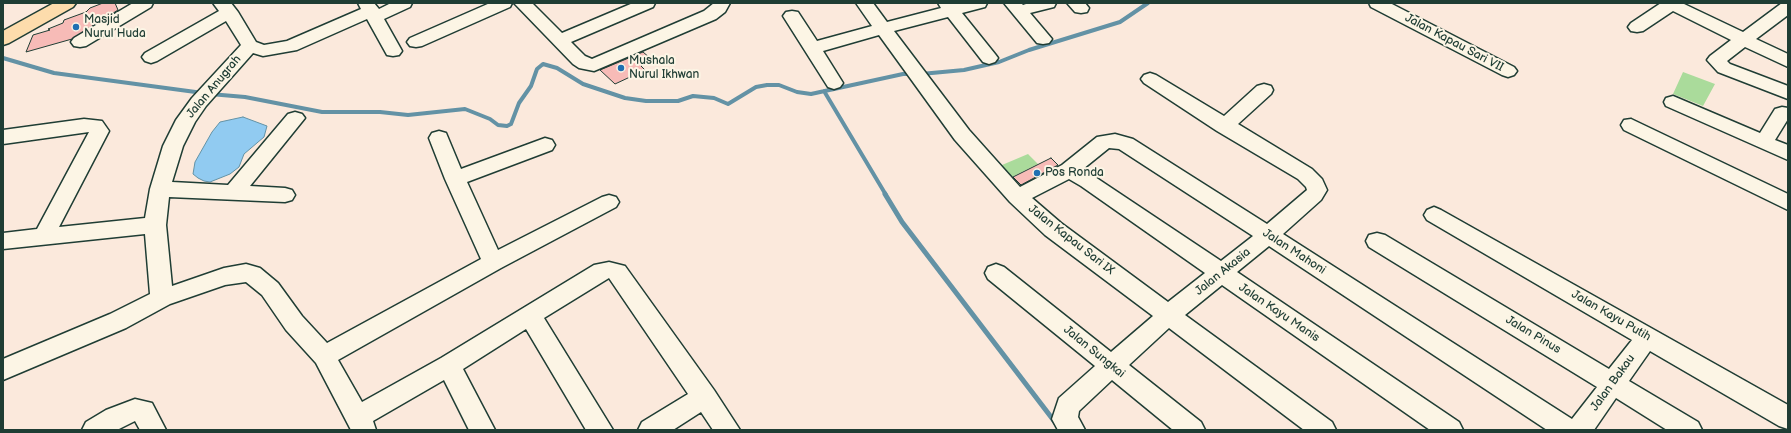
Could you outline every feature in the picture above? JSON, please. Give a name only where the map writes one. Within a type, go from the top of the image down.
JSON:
[{"type":"main road","points":[[3,39],[67,3]]},
{"type":"street","points":[[80,42],[145,3]]},
{"type":"street","points":[[250,46],[263,51],[291,46],[371,10],[404,3]]},
{"type":"street","points":[[416,42],[504,3]]},
{"type":"street","points":[[525,7],[548,3]]},
{"type":"street","points":[[559,41],[647,3]]},
{"type":"street","name":"Jalan Kapau Sari IX","points":[[864,3],[885,29],[962,135],[1017,197],[1053,229],[1323,430]]},
{"type":"street","points":[[812,48],[885,29],[949,6],[979,3]]},
{"type":"street","points":[[1016,7],[1048,3]]},
{"type":"street","name":"Jalan Kapau Sari VII","points":[[1377,3],[1508,71]]},
{"type":"street","points":[[1637,27],[1672,3],[1788,61]]},
{"type":"street","points":[[525,7],[579,60],[585,64],[599,64],[705,17],[721,6]]},
{"type":"street","points":[[949,6],[990,58]]},
{"type":"street","points":[[151,57],[226,7]]},
{"type":"street","name":"Jalan Anugrah","points":[[162,298],[155,225],[160,189],[173,146],[186,120],[204,96],[250,46],[226,7]]},
{"type":"street","points":[[1016,7],[1043,39]]},
{"type":"street","points":[[371,10],[392,51]]},
{"type":"street","points":[[792,16],[834,83]]},
{"type":"street","points":[[1783,16],[1743,39],[1717,58],[1717,63],[1724,68],[1788,93]]},
{"type":"street","name":"Jalan Akasia","points":[[1072,430],[1066,419],[1068,406],[1110,365],[1268,235],[1314,195],[1317,190],[1315,184],[1305,174],[1224,126],[1150,79]]},
{"type":"street","points":[[1224,126],[1264,90]]},
{"type":"street","points":[[1673,102],[1788,153]]},
{"type":"street","points":[[1764,142],[1782,114]]},
{"type":"street","points":[[233,193],[295,118]]},
{"type":"street","points":[[3,137],[84,125],[95,126],[99,131],[44,236]]},
{"type":"street","points":[[1631,125],[1788,203]]},
{"type":"street","points":[[439,138],[455,179],[493,262]]},
{"type":"street","name":"Jalan Mahoni","points":[[1017,197],[1069,170],[1104,142],[1110,140],[1121,142],[1268,235],[1568,430]]},
{"type":"street","points":[[455,179],[545,145]]},
{"type":"street","name":"Jalan Kayu Manis","points":[[1069,170],[1088,181],[1450,430]]},
{"type":"street","points":[[160,189],[285,195]]},
{"type":"street","points":[[324,356],[493,262],[609,202]]},
{"type":"street","name":"Jalan Kayu Putih","points":[[1434,215],[1788,418]]},
{"type":"street","points":[[3,241],[155,225]]},
{"type":"street","name":"Jalan Pinus","points":[[1377,241],[1689,430]]},
{"type":"street","points":[[3,370],[118,321],[162,298],[224,276],[238,273],[252,274],[270,289],[294,323],[324,356],[362,424],[449,365],[530,315],[602,271],[613,270],[617,272],[727,430]]},
{"type":"street","name":"Jalan Sungkai","points":[[996,274],[1192,430]]},
{"type":"street","points":[[530,315],[600,430]]},
{"type":"street","name":"Jalan Bakau","points":[[1579,430],[1647,337]]},
{"type":"street","points":[[449,365],[482,430]]},
{"type":"street","points":[[651,430],[705,397]]},
{"type":"street","points":[[95,430],[115,418],[135,410],[143,411],[153,430]]},
{"type":"green space","points":[[1683,72],[1715,84],[1703,106],[1673,94]]},
{"type":"green space","points":[[1028,154],[1038,164],[1012,177],[1002,165]]},
{"type":"water","points":[[243,117],[267,126],[264,137],[244,154],[239,167],[230,174],[210,182],[204,181],[193,174],[195,162],[212,132],[220,122]]},
{"type":"building","name":"Masjid Nurul Huda","points":[[103,3],[115,3],[118,10],[72,39],[26,52],[33,35],[50,30],[48,29],[63,23],[64,20],[86,12],[90,8]]},
{"type":"building","name":"Mushala Nurul Ikhwan","points":[[643,52],[650,58],[641,66],[645,70],[615,84],[600,70]]},
{"type":"building","name":"Pos Ronda","points":[[1051,158],[1058,165],[1021,185],[1013,177]]},
{"type":"waterway","points":[[921,74],[964,70],[999,62],[1029,50],[1120,22],[1148,3]]},
{"type":"waterway","points":[[3,58],[54,73],[203,93]]},
{"type":"waterway","points":[[210,94],[245,97],[322,112],[380,112],[408,115],[465,109],[490,119],[498,125],[507,126],[511,124],[519,103],[531,86],[537,69],[543,64],[557,68],[583,84],[625,98],[646,101],[678,101],[693,96],[714,98],[728,104],[756,87],[767,85],[779,85],[797,92],[811,94],[824,91]]},
{"type":"waterway","points":[[824,91],[903,74],[912,74]]},
{"type":"waterway","points":[[824,91],[886,195]]},
{"type":"waterway","points":[[885,194],[902,222],[1061,430]]},
{"type":"place","name":"Masjid Nurul Huda","points":[[76,27]]},
{"type":"place","name":"Mushala Nurul Ikhwan","points":[[621,68]]},
{"type":"place","name":"Pos Ronda","points":[[1037,173]]}]
